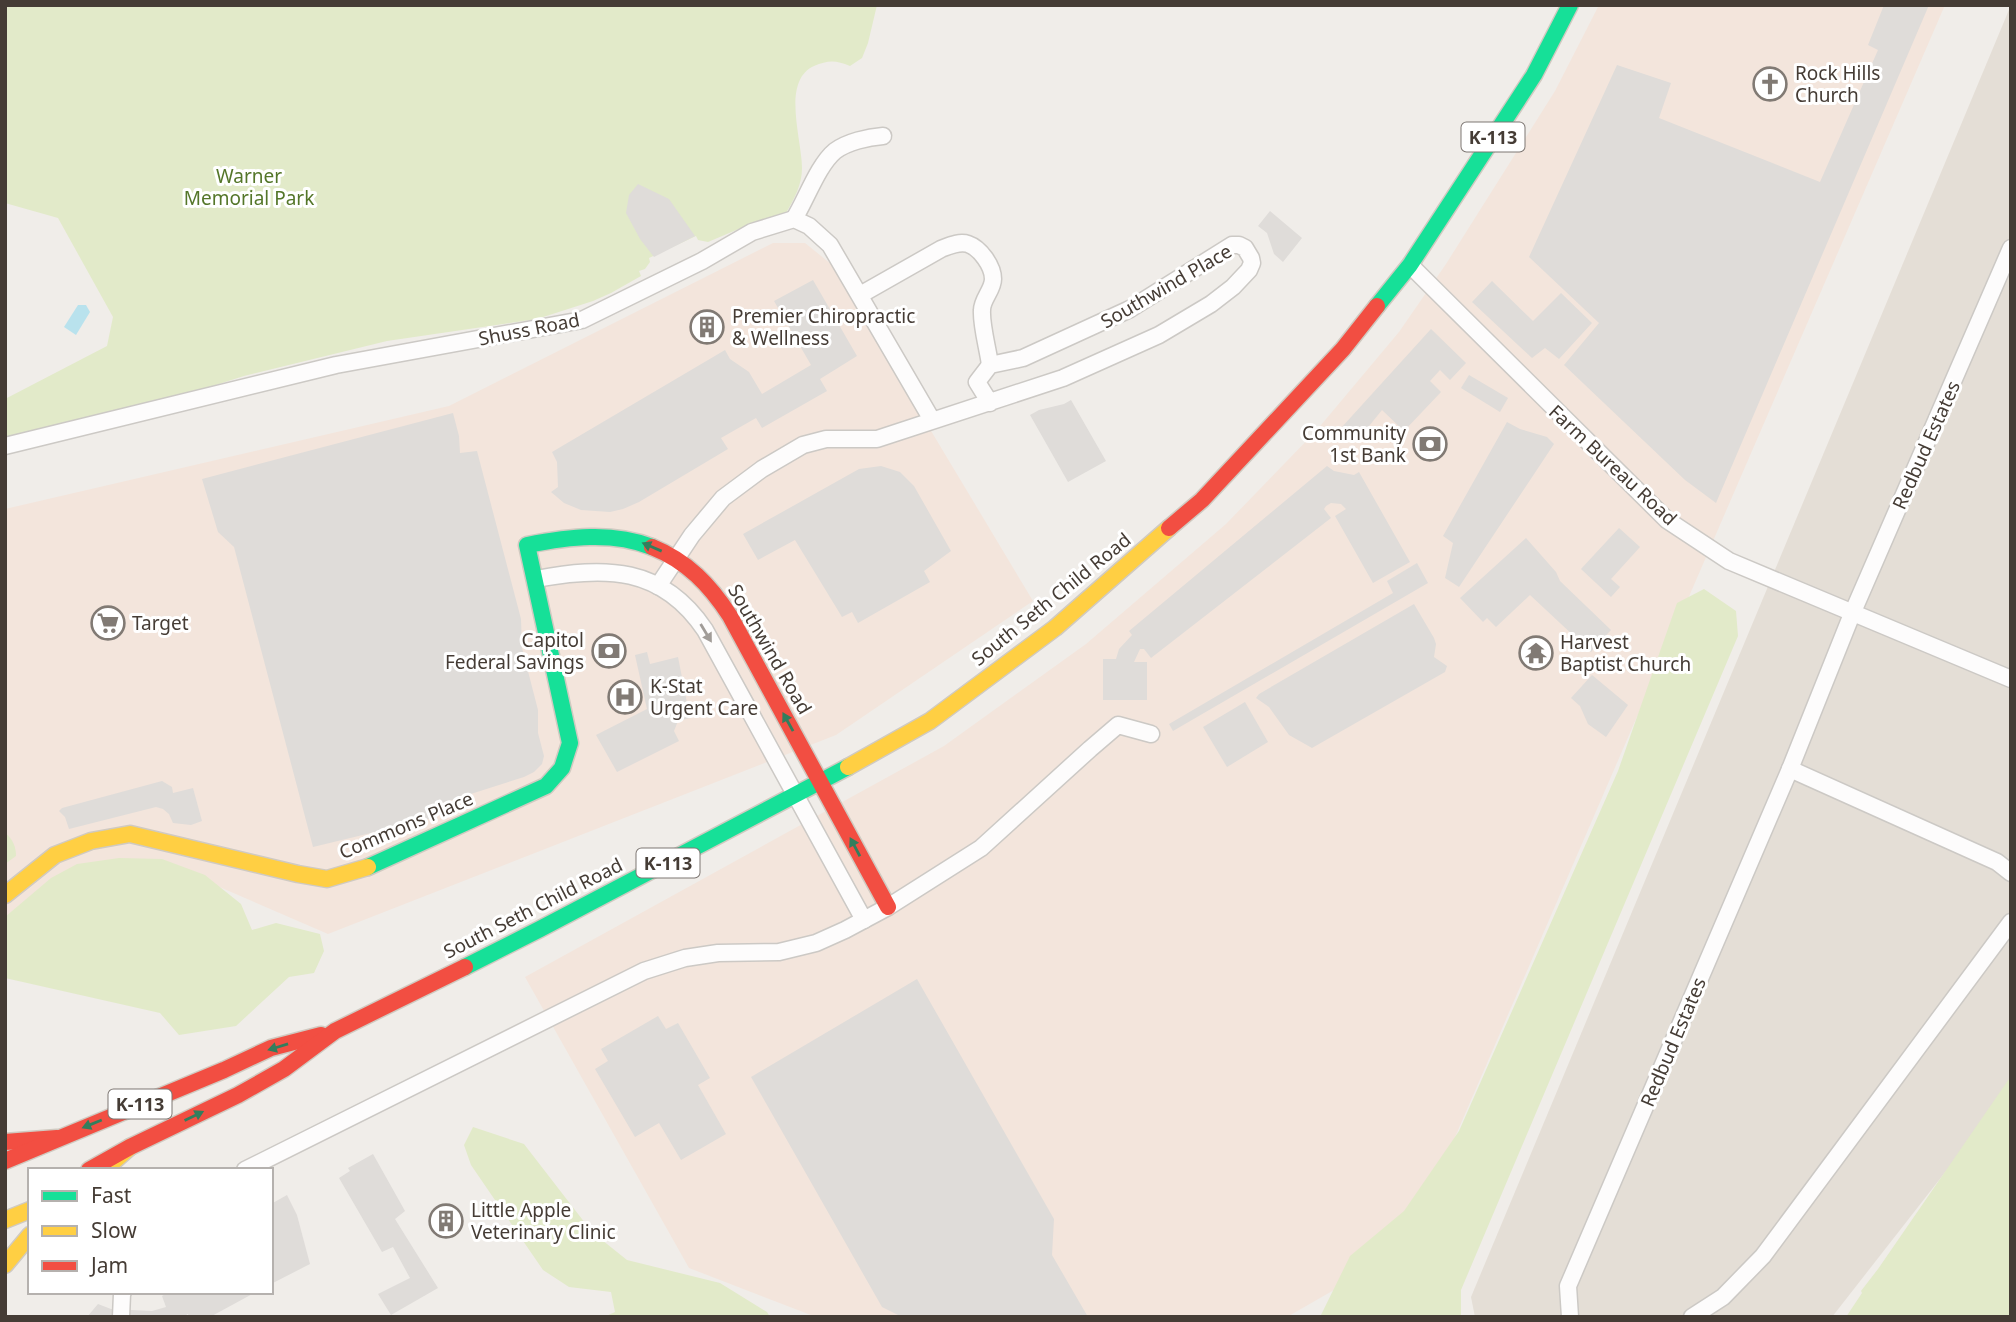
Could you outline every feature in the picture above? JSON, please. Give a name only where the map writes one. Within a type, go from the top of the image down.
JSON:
[{"type":"main road","name":"South Seth Child Road","points":[[93,1168],[238,1095],[284,1069],[335,1031],[540,929],[821,782],[941,713],[1055,628],[1202,500],[1343,349],[1410,265],[1534,75],[1570,5]]},
{"type":"main road","name":"Southwind Road","points":[[527,545],[572,537],[611,536],[640,542],[676,558],[705,582],[730,616],[888,907]]},
{"type":"main road","name":"Commons Place","points":[[5,895],[55,855],[91,841],[130,834],[298,874],[327,878],[363,870],[546,786],[562,768],[569,743],[527,545]]},
{"type":"main road","name":"South Seth Child Road","points":[[5,1161],[271,1048],[335,1031]]},
{"type":"main road","points":[[5,1142],[57,1138]]},
{"type":"main road","points":[[106,1168],[130,1147]]},
{"type":"main road","points":[[5,1220],[28,1211]]},
{"type":"main road","points":[[5,1265],[28,1237]]},
{"type":"street","points":[[883,136],[865,138],[835,151],[817,175],[794,219],[809,226],[830,245],[932,420]]},
{"type":"street","name":"Shuss Road","points":[[5,446],[336,365],[582,320],[702,261],[752,232],[794,219]]},
{"type":"street","points":[[860,295],[941,248],[966,243],[976,248],[985,258],[993,277],[991,289],[981,307],[990,365],[977,382],[990,403]]},
{"type":"street","name":"Southwind Place","points":[[659,586],[676,558],[723,498],[755,474],[803,445],[826,439],[877,439],[1063,379],[1159,335],[1211,304],[1249,270],[1251,258],[1245,248],[1232,245],[1129,309],[1023,358],[990,365]]},
{"type":"street","name":"Redbud Estates","points":[[1570,1317],[1568,1286],[1790,769],[1852,614],[2005,278],[2011,248]]},
{"type":"street","name":"Farm Bureau Road","points":[[1410,265],[1667,520],[1729,561],[1852,614]]},
{"type":"street","points":[[536,579],[572,572],[596,571],[642,579],[675,596],[692,611],[705,630],[863,920]]},
{"type":"street","points":[[1852,614],[2011,679]]},
{"type":"street","points":[[249,1168],[644,971],[696,956],[779,952],[816,943],[888,907],[981,848],[1118,725],[1151,734]]},
{"type":"street","points":[[1790,769],[1997,862],[2011,873]]},
{"type":"street","points":[[1692,1317],[1723,1297],[1763,1256],[2011,922]]},
{"type":"street","points":[[121,1294],[121,1317]]},
{"type":"shaded area","points":[[1599,5],[1945,5],[1407,1248],[1287,1317],[816,1317],[689,1268],[525,977],[944,746],[1086,644],[1226,524],[1316,431],[1399,332],[1446,264],[1555,91]]},
{"type":"shaded area","points":[[1884,5],[1929,5],[1716,503],[1685,480],[1564,365],[1599,323],[1529,257],[1617,65],[1671,83],[1659,118],[1820,182],[1878,50],[1868,45]]},
{"type":"shaded area","points":[[2011,5],[2011,1088],[1832,1317],[1475,1317],[1471,1297]]},
{"type":"shaded area","points":[[638,184],[669,199],[695,236],[654,257],[640,239],[626,213],[629,195]]},
{"type":"shaded area","points":[[1270,211],[1302,238],[1283,262],[1274,254],[1267,233],[1258,226]]},
{"type":"shaded area","points":[[773,243],[805,243],[831,264],[1033,601],[836,735],[328,934],[171,866],[5,949],[5,509],[449,406]]},
{"type":"shaded area","points":[[813,280],[857,356],[820,379],[827,391],[762,428],[756,418],[721,438],[728,449],[623,509],[610,512],[581,510],[564,503],[551,492],[558,487],[557,462],[552,452],[725,350],[730,359],[749,372],[762,394],[811,365],[774,301]]},
{"type":"shaded area","points":[[1492,281],[1533,321],[1561,293],[1592,323],[1559,359],[1545,348],[1532,358],[1472,302]]},
{"type":"shaded area","points":[[1431,329],[1466,363],[1450,380],[1440,370],[1430,381],[1441,392],[1404,431],[1382,410],[1356,442],[1342,427]]},
{"type":"shaded area","points":[[1469,375],[1508,398],[1500,412],[1461,388]]},
{"type":"shaded area","points":[[1071,400],[1106,461],[1068,482],[1030,415]]},
{"type":"shaded area","points":[[453,413],[460,453],[477,451],[521,619],[522,648],[538,710],[538,733],[544,756],[542,764],[524,777],[430,807],[433,818],[313,847],[234,547],[218,532],[202,479]]},
{"type":"shaded area","points":[[1507,422],[1547,437],[1554,444],[1459,587],[1445,578],[1453,543],[1443,536]]},
{"type":"shaded area","points":[[881,466],[900,472],[914,486],[951,551],[924,571],[930,582],[858,623],[852,612],[842,617],[795,540],[758,560],[743,534],[859,469]]},
{"type":"shaded area","points":[[1327,466],[1334,471],[1354,475],[1359,472],[1410,562],[1373,583],[1335,516],[1346,509],[1341,504],[1331,503],[1324,509],[1331,518],[1151,658],[1144,649],[1140,649],[1134,662],[1147,662],[1147,700],[1103,700],[1103,659],[1116,659],[1119,649],[1132,635],[1129,631]]},
{"type":"shaded area","points":[[1619,528],[1640,547],[1611,579],[1620,587],[1611,597],[1581,569]]},
{"type":"shaded area","points":[[1526,538],[1556,572],[1560,581],[1611,630],[1591,652],[1530,595],[1496,627],[1487,618],[1483,622],[1460,598]]},
{"type":"shaded area","points":[[1417,563],[1428,583],[1173,731],[1169,724],[1393,593],[1387,581]]},
{"type":"shaded area","points":[[1414,604],[1434,638],[1434,657],[1447,666],[1445,672],[1312,748],[1289,735],[1269,707],[1256,698],[1259,694]]},
{"type":"shaded area","points":[[647,652],[650,664],[678,657],[690,718],[678,721],[674,731],[679,741],[617,772],[596,735],[647,709],[635,655]]},
{"type":"shaded area","points":[[1592,675],[1628,705],[1606,737],[1588,724],[1580,706],[1571,698]]},
{"type":"shaded area","points":[[1245,702],[1268,742],[1227,767],[1203,727]]},
{"type":"shaded area","points":[[162,781],[172,787],[173,793],[193,788],[202,821],[191,825],[173,823],[169,814],[156,807],[69,829],[65,817],[59,811],[62,808]]},
{"type":"shaded area","points":[[917,979],[1054,1219],[1052,1255],[1088,1317],[902,1317],[882,1307],[751,1077]]},
{"type":"shaded area","points":[[658,1016],[666,1029],[678,1023],[710,1078],[698,1085],[726,1134],[681,1160],[659,1123],[635,1137],[595,1069],[608,1061],[601,1049]]},
{"type":"shaded area","points":[[373,1154],[405,1211],[395,1219],[438,1288],[391,1315],[378,1294],[410,1278],[393,1247],[382,1252],[339,1178],[350,1171],[348,1168]]},
{"type":"shaded area","points":[[287,1195],[297,1215],[310,1264],[273,1283],[273,1203]]},
{"type":"shaded area","points":[[252,1294],[210,1317],[189,1317],[188,1314],[182,1317],[87,1317],[98,1304],[111,1309],[152,1311],[166,1307],[162,1296]]},
{"type":"green space","name":"Warner Memorial Park","points":[[5,5],[877,5],[862,58],[850,66],[832,62],[814,66],[804,74],[798,84],[796,112],[802,174],[797,192],[786,213],[708,242],[698,240],[696,236],[649,258],[650,262],[645,269],[639,271],[641,276],[611,293],[537,319],[387,341],[244,376],[153,405],[5,438],[5,399],[107,346],[113,317],[58,218],[5,203]]},
{"type":"green space","points":[[1704,589],[1736,611],[1738,636],[1461,1290],[1461,1317],[1320,1317],[1350,1256],[1404,1211],[1459,1131],[1618,771],[1677,603]]},
{"type":"green space","points":[[5,833],[13,843],[16,856],[5,864]]},
{"type":"green space","points":[[119,858],[162,859],[205,875],[241,904],[252,930],[276,923],[320,934],[324,951],[314,973],[289,977],[236,1026],[179,1035],[160,1013],[5,978],[5,917],[51,878],[77,864]]},
{"type":"green space","points":[[2011,1076],[2011,1317],[1846,1317],[1861,1291]]},
{"type":"green space","points":[[473,1127],[524,1144],[592,1232],[627,1260],[720,1283],[767,1312],[770,1317],[604,1317],[615,1312],[611,1292],[569,1287],[543,1270],[471,1165],[464,1145]]},
{"type":"water","points":[[78,305],[86,305],[90,312],[76,335],[64,327]]},
{"type":"traffic: fast","points":[[1377,306],[1410,265],[1534,75],[1570,5]]},
{"type":"traffic: fast","points":[[368,867],[546,786],[562,768],[570,743],[527,545],[574,538],[606,537],[652,547]]},
{"type":"traffic: fast","points":[[465,967],[848,767]]},
{"type":"traffic: slow","points":[[848,767],[930,721],[1055,628],[1169,528]]},
{"type":"traffic: slow","points":[[5,895],[55,855],[91,841],[130,834],[327,879],[368,867]]},
{"type":"traffic: slow","points":[[106,1168],[130,1147]]},
{"type":"traffic: slow","points":[[5,1220],[28,1211]]},
{"type":"traffic: slow","points":[[5,1265],[28,1237]]},
{"type":"traffic: jam","points":[[1169,528],[1202,500],[1343,349],[1377,306]]},
{"type":"traffic: jam","points":[[652,547],[676,559],[697,575],[730,616],[888,907]]},
{"type":"traffic: jam","points":[[93,1168],[238,1095],[284,1069],[335,1031],[465,967]]},
{"type":"traffic: jam","points":[[5,1161],[271,1048],[321,1035]]},
{"type":"traffic: jam","points":[[5,1142],[57,1138]]},
{"type":"place","name":"Rock Hills Church","points":[[1770,84]]},
{"type":"place","name":"Premier Chiropractic & Wellness","points":[[707,327]]},
{"type":"place","name":"Community 1st Bank","points":[[1430,444]]},
{"type":"place","name":"Target","points":[[108,623]]},
{"type":"place","name":"Capitol Federal Savings","points":[[609,651]]},
{"type":"place","name":"Harvest Baptist Church","points":[[1536,653]]},
{"type":"place","name":"K-Stat Urgent Care","points":[[625,697]]},
{"type":"place","name":"Little Apple Veterinary Clinic","points":[[446,1221]]}]
